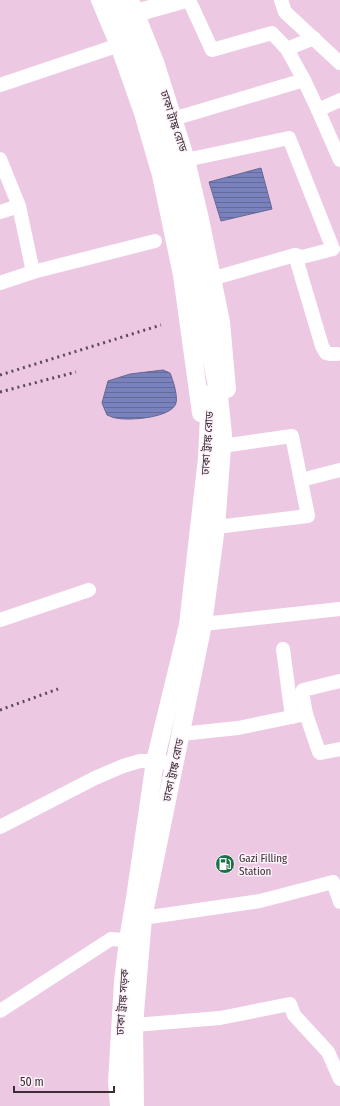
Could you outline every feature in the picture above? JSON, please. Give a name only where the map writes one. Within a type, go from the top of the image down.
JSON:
[{"type":"main road","points":[[100,0],[119,45],[143,112],[161,175],[182,275],[207,458]]},
{"type":"main road","name":"ঢাকা ট্রাঙ্ক রোড","points":[[116,0],[127,26],[161,121],[174,172],[219,396],[222,440]]},
{"type":"main road","points":[[133,7],[182,0]]},
{"type":"main road","name":"ঢাকা ট্রাঙ্ক রোড","points":[[133,7],[155,62],[186,160],[200,219],[211,279],[221,322],[227,388],[227,416],[222,440],[216,527],[202,624],[143,918],[134,941],[135,1106]]},
{"type":"main road","name":"ঢাকা ট্রাঙ্ক রোড","points":[[135,898],[155,761],[188,625],[207,458],[212,366]]},
{"type":"main road","name":"ঢাকা ট্রাঙ্ক সড়ক","points":[[118,1106],[117,1082],[123,982],[134,941],[135,898]]},
{"type":"street","points":[[189,0],[212,50],[272,33],[287,49],[304,80],[340,160]]},
{"type":"street","points":[[281,0],[285,12],[340,63]]},
{"type":"street","points":[[287,49],[314,38]]},
{"type":"street","points":[[0,85],[119,45]]},
{"type":"street","points":[[173,119],[304,80]]},
{"type":"street","points":[[318,110],[340,100]]},
{"type":"street","points":[[186,160],[289,138],[337,247],[302,257],[295,255],[211,279]]},
{"type":"street","points":[[0,159],[19,206],[33,272]]},
{"type":"street","points":[[0,212],[19,206]]},
{"type":"street","points":[[0,282],[154,241]]},
{"type":"street","points":[[295,255],[322,346],[326,353],[339,356]]},
{"type":"street","points":[[216,527],[308,516],[292,436],[222,440]]},
{"type":"street","points":[[301,480],[340,470]]},
{"type":"street","points":[[0,620],[88,590]]},
{"type":"street","points":[[202,624],[340,609]]},
{"type":"street","points":[[283,649],[292,717]]},
{"type":"street","points":[[340,681],[303,690],[302,692],[306,714],[319,752],[340,749]]},
{"type":"street","points":[[181,734],[238,728],[306,714]]},
{"type":"street","points":[[0,827],[95,778],[123,766],[140,760],[175,764]]},
{"type":"street","points":[[143,918],[260,901],[333,882],[340,902]]},
{"type":"street","points":[[0,1011],[111,938],[134,941]]},
{"type":"street","points":[[134,1026],[220,1018],[290,1004],[294,1015],[328,1052],[340,1079]]},
{"type":"water","points":[[261,168],[272,209],[221,221],[209,182]]},
{"type":"water","points":[[163,370],[170,373],[175,388],[176,403],[173,408],[158,415],[139,419],[114,418],[107,415],[102,403],[108,381],[130,374]]},
{"type":"railway","points":[[0,375],[161,325]]},
{"type":"railway","points":[[0,392],[76,372]]},
{"type":"railway","points":[[0,710],[58,689]]},
{"type":"place","name":"Gazi Filling Station","points":[[225,864]]}]
